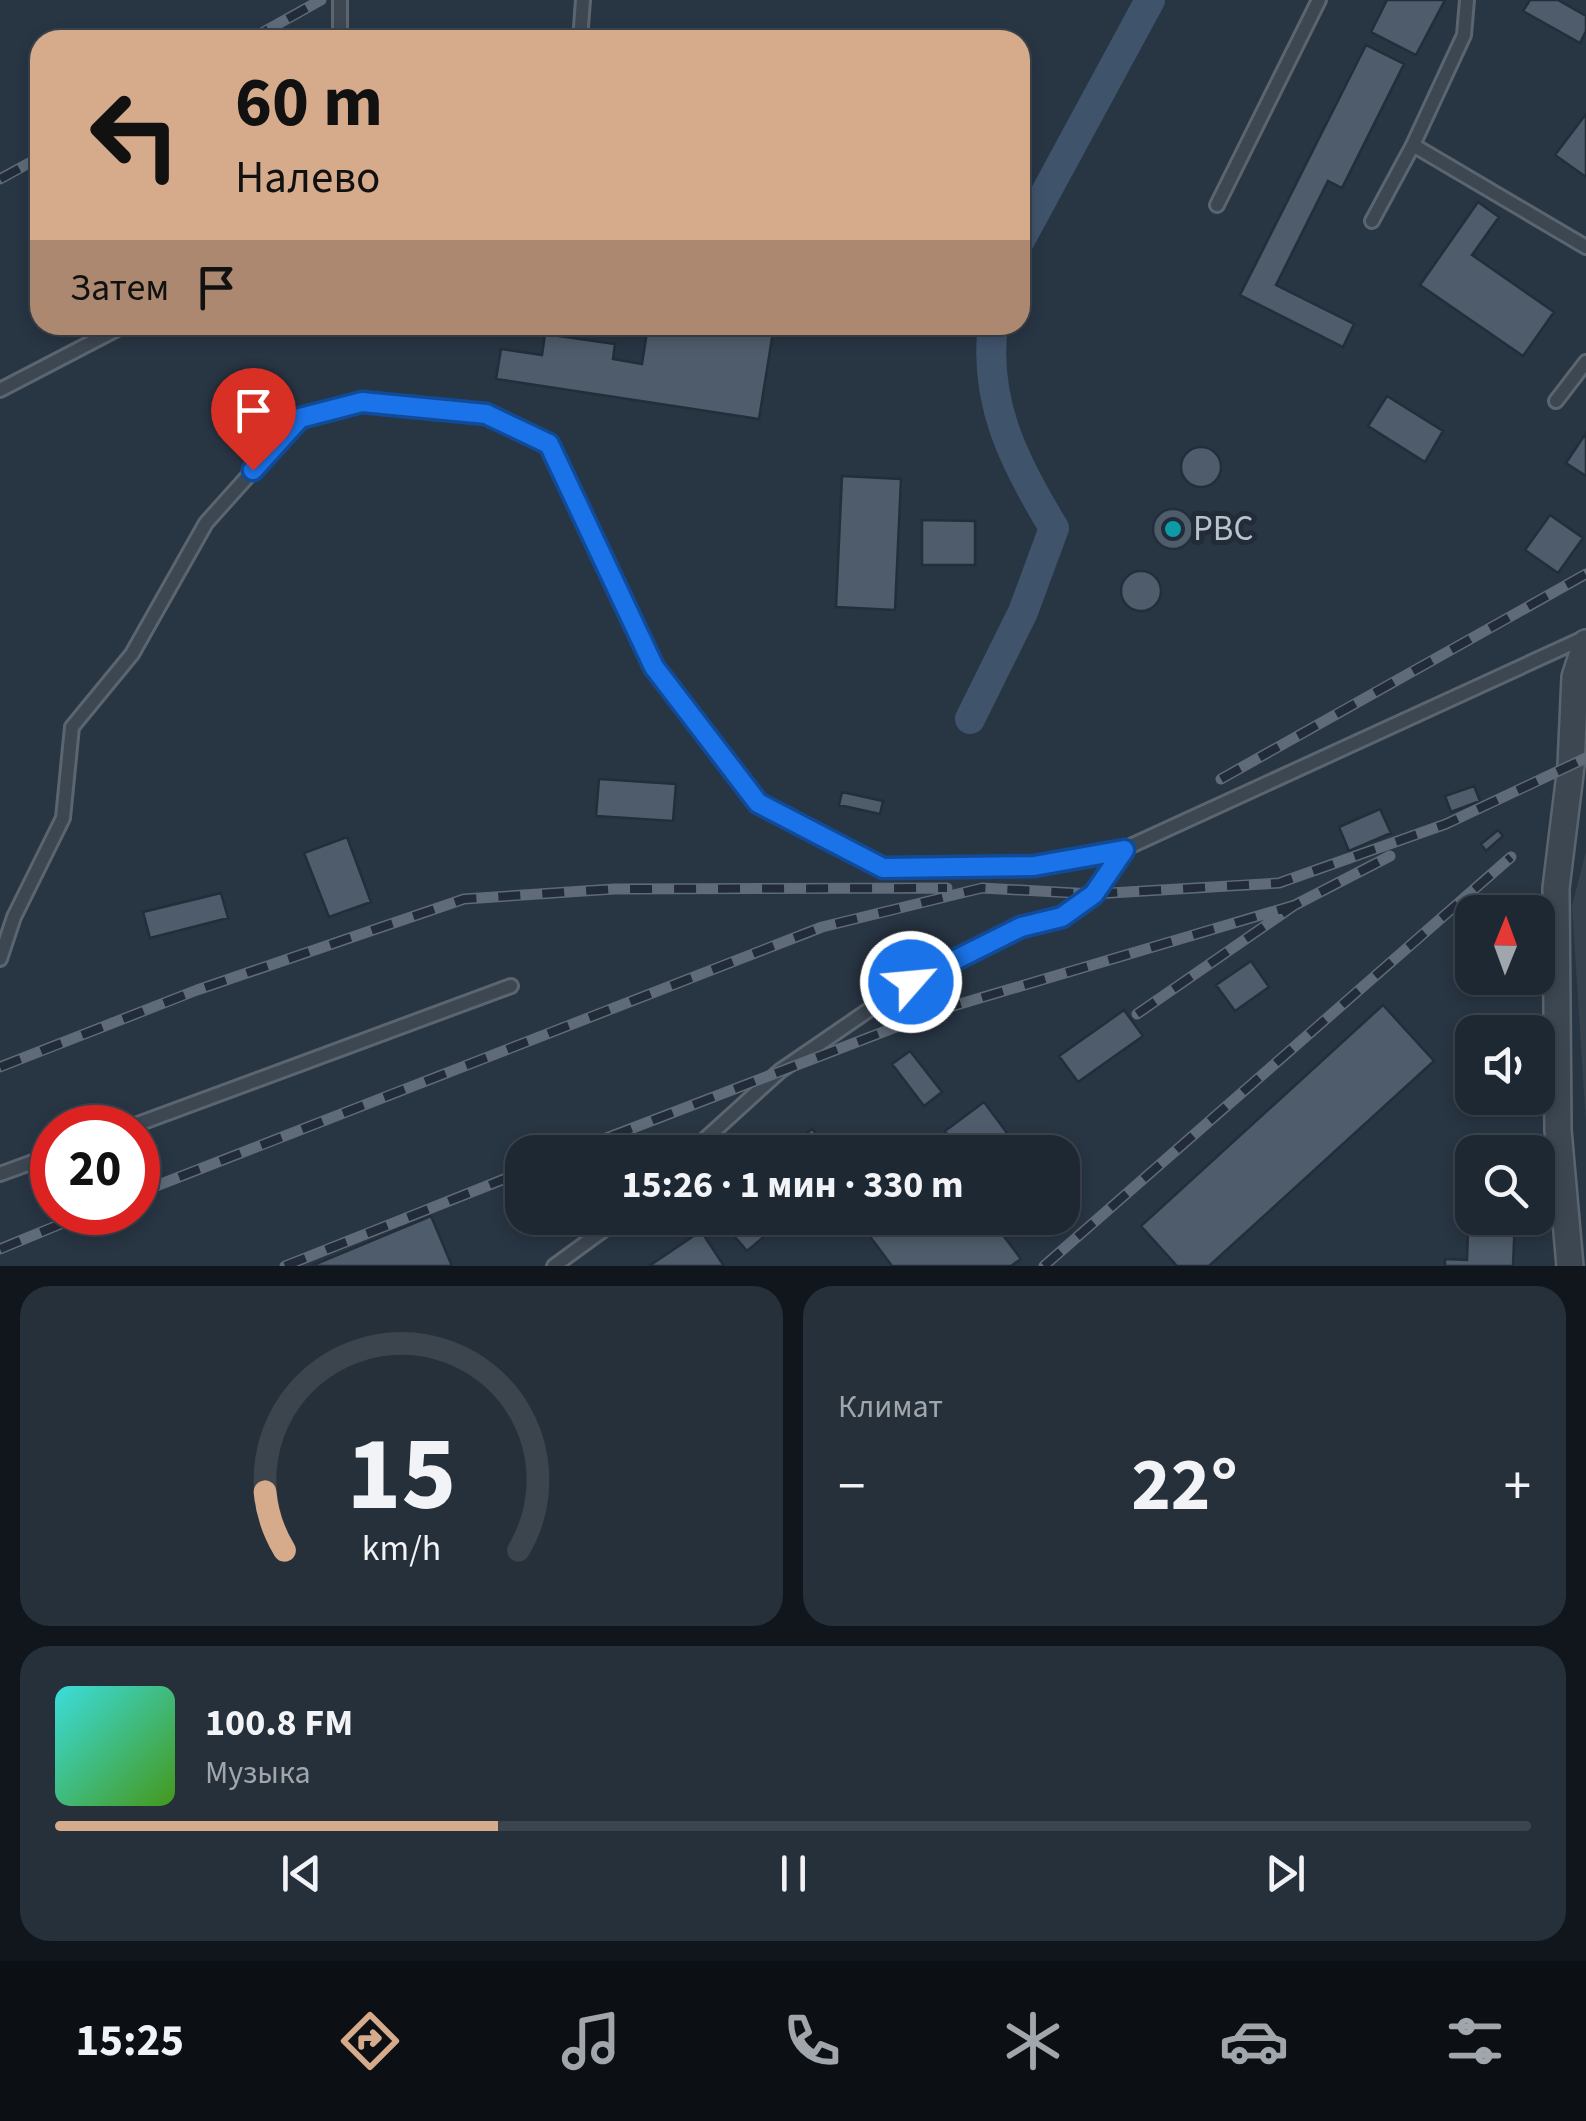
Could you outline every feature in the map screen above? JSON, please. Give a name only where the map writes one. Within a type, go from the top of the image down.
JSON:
[{"type":"street","points":[[1570,1266],[1558,1130],[1556,888],[1571,766],[1575,677],[1586,640]]},
{"type":"lane","points":[[340,0],[340,30]]},
{"type":"lane","points":[[580,30],[582,0]]},
{"type":"lane","points":[[1217,205],[1320,0]]},
{"type":"lane","points":[[1372,221],[1464,36],[1466,0]]},
{"type":"lane","points":[[1413,144],[1586,246]]},
{"type":"lane","points":[[0,390],[106,335]]},
{"type":"lane","points":[[1556,401],[1586,362]]},
{"type":"lane","points":[[0,959],[14,917],[63,818],[72,728],[132,654],[218,510],[300,418],[362,402],[486,414],[549,444],[654,667],[758,803],[883,868],[1034,866],[1124,850],[1586,640]]},
{"type":"lane","points":[[710,1135],[780,1071],[911,982],[1021,927],[1062,917],[1094,894],[1124,850]]},
{"type":"lane","points":[[160,1116],[510,986]]},
{"type":"lane","points":[[0,1174],[30,1163]]},
{"type":"lane","points":[[554,1266],[597,1235]]},
{"type":"shaded area","points":[[1586,851],[1586,1123],[1572,906]]},
{"type":"building","points":[[1387,0],[1445,0],[1416,55],[1371,32]]},
{"type":"building","points":[[1530,0],[1558,0],[1586,16],[1586,31],[1580,43],[1523,11]]},
{"type":"building","points":[[1366,45],[1404,64],[1342,188],[1328,181],[1276,285],[1354,324],[1343,347],[1240,295]]},
{"type":"building","points":[[1586,114],[1586,177],[1555,155]]},
{"type":"building","points":[[1478,202],[1499,217],[1472,255],[1554,312],[1523,356],[1420,285]]},
{"type":"building","points":[[545,335],[615,344],[613,359],[642,364],[646,335],[773,335],[759,419],[496,379],[501,349],[542,355]]},
{"type":"building","points":[[1387,396],[1443,431],[1425,462],[1368,426]]},
{"type":"building","points":[[1586,433],[1586,476],[1566,463]]},
{"type":"building","name":"РВС","points":[[1201,447],[1215,453],[1221,467],[1215,481],[1201,487],[1187,481],[1181,467],[1187,453]]},
{"type":"building","points":[[842,476],[901,479],[895,610],[836,607]]},
{"type":"building","name":"РВС","points":[[1173,509],[1187,515],[1193,529],[1187,543],[1173,549],[1159,543],[1153,529],[1159,515]]},
{"type":"building","points":[[1550,515],[1583,538],[1558,573],[1525,550]]},
{"type":"building","points":[[922,520],[975,521],[975,565],[922,565]]},
{"type":"building","name":"РВС","points":[[1141,571],[1155,577],[1161,591],[1155,605],[1141,611],[1127,605],[1121,591],[1127,577]]},
{"type":"building","points":[[599,779],[676,784],[673,821],[596,816]]},
{"type":"building","points":[[1474,786],[1480,801],[1451,812],[1445,796]]},
{"type":"building","points":[[842,792],[883,801],[880,814],[839,805]]},
{"type":"building","points":[[1380,809],[1391,833],[1349,851],[1339,827]]},
{"type":"building","points":[[1498,830],[1503,836],[1486,851],[1481,844]]},
{"type":"building","points":[[347,837],[371,902],[329,917],[304,853]]},
{"type":"building","points":[[221,893],[228,918],[150,938],[143,912]]},
{"type":"building","points":[[1251,961],[1269,987],[1235,1011],[1216,985]]},
{"type":"building","points":[[1383,1005],[1434,1061],[1209,1266],[1177,1266],[1141,1226]]},
{"type":"building","points":[[1124,1010],[1143,1036],[1078,1082],[1059,1056]]},
{"type":"building","points":[[910,1051],[942,1092],[924,1106],[892,1064]]},
{"type":"building","points":[[984,1102],[1009,1135],[948,1135],[945,1131]]},
{"type":"building","points":[[431,1216],[452,1266],[311,1266]]},
{"type":"building","points":[[695,1235],[704,1235],[724,1266],[649,1266]]},
{"type":"building","points":[[733,1235],[766,1235],[747,1251]]},
{"type":"building","points":[[869,1235],[1003,1235],[1021,1259],[1011,1266],[892,1266]]},
{"type":"building","points":[[1468,1235],[1514,1235],[1513,1266],[1445,1266],[1445,1259],[1467,1260]]},
{"type":"waterway","points":[[1030,222],[1150,0]]},
{"type":"waterway","points":[[970,719],[1023,612],[1054,528],[1005,431],[993,380],[992,335]]},
{"type":"railway","points":[[267,30],[321,0]]},
{"type":"railway","points":[[0,179],[30,162]]},
{"type":"railway","points":[[1221,779],[1586,574]]},
{"type":"railway","points":[[160,1184],[822,927],[982,888],[1093,894],[1279,883],[1446,824],[1586,758]]},
{"type":"railway","points":[[1137,1014],[1295,905],[1390,856]]},
{"type":"railway","points":[[1044,1266],[1511,857]]},
{"type":"railway","points":[[0,1067],[197,990],[464,899],[614,889],[947,888]]},
{"type":"railway","points":[[614,1135],[943,1009],[1295,905]]},
{"type":"railway","points":[[285,1266],[505,1179]]},
{"type":"railway","points":[[0,1249],[34,1235]]},
{"type":"place","name":"РВС","points":[[1173,529]]},
{"type":"route","points":[[253,470],[300,418],[362,402],[486,414],[549,444],[654,667],[758,803],[883,868],[1034,866],[1124,850],[1094,894],[1062,917],[1021,927],[911,982]]}]
